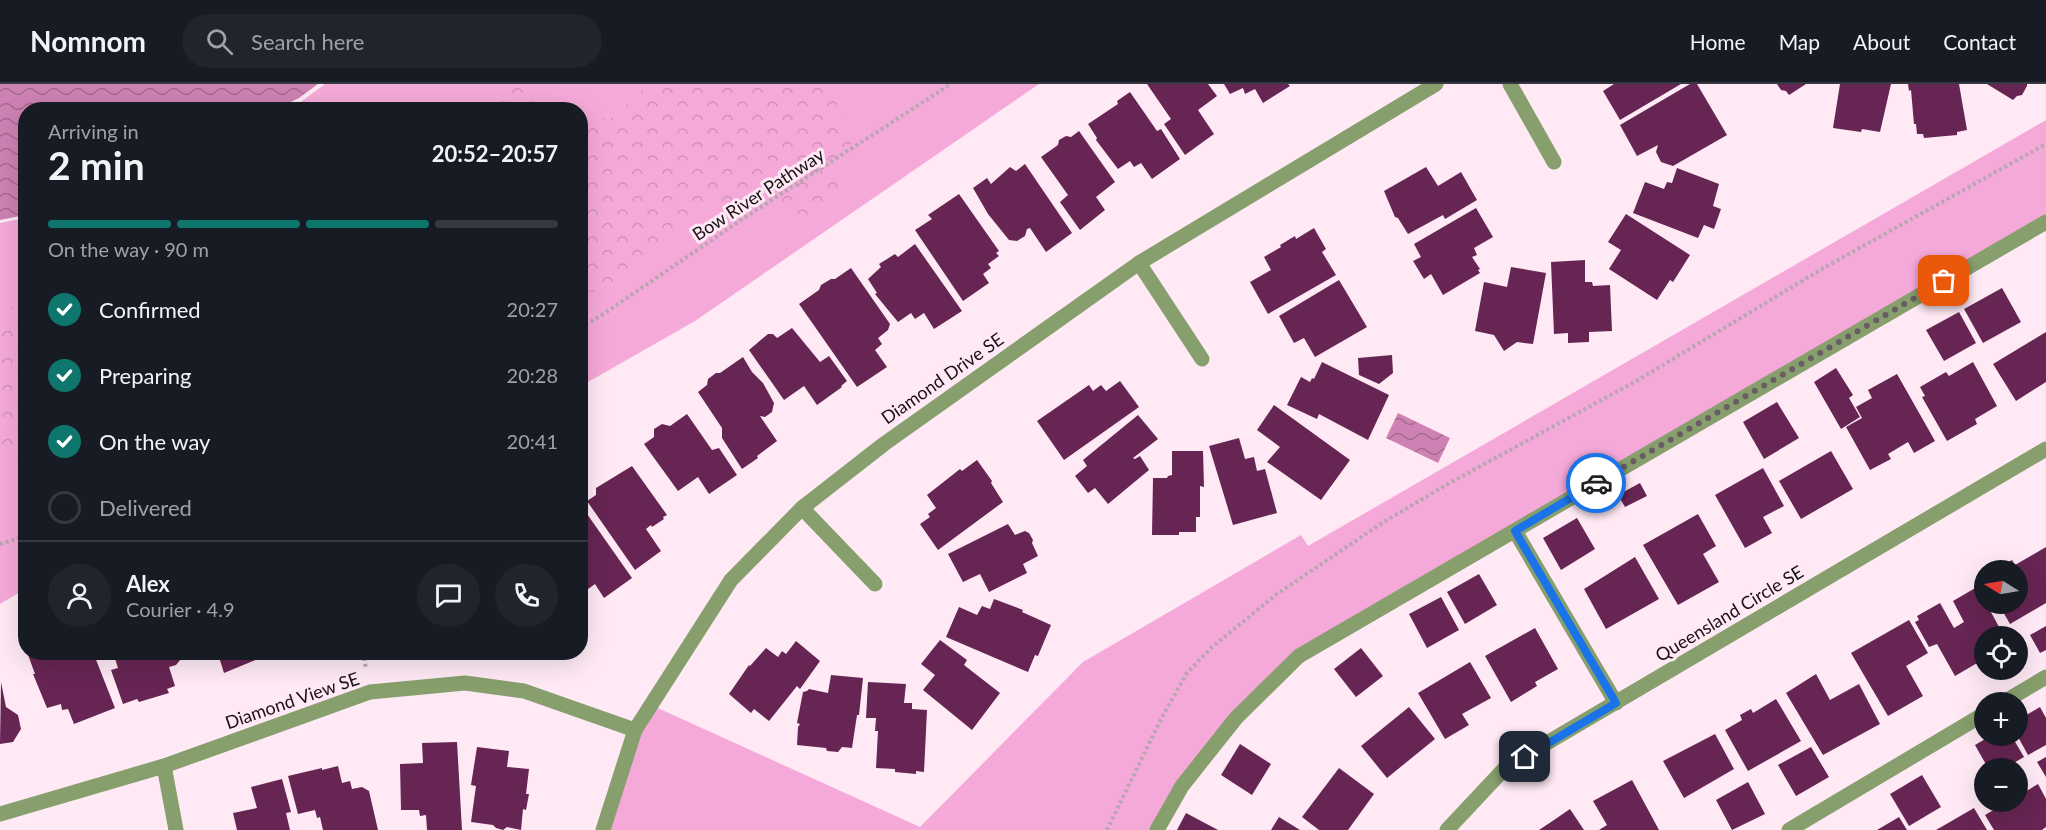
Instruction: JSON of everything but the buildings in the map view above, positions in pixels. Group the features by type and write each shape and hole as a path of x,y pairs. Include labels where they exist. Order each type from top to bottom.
{"street":[{"name":"Diamond Drive SE","path":"603,830 635,730 731,580 802,508 884,444 1139,263 1436,84"},
{"path":"1510,84 1554,162"},
{"path":"1157,830 1182,786 1236,718 1299,656 2046,222"},
{"path":"1139,263 1202,359"},
{"name":"Queensland Circle SE","path":"1447,830 1506,767 2046,449"},
{"path":"802,508 875,584"},
{"path":"1515,531 1616,703"},
{"path":"2021,692 2046,677"},
{"name":"Diamond View SE","path":"0,814 164,766 370,692 465,683 524,691 635,730"},
{"path":"1789,830 1974,720"},
{"path":"164,766 176,830"}],"path":[{"name":"Bow River Pathway","path":"588,323 744,218 951,84"},
{"path":"1107,830 1157,726 1187,673 1212,647 1278,594 1382,523 1446,485 1638,380 1822,269 2046,144"},
{"path":"0,544 18,538"}],"green space":[{"path":"325,84 1039,84 695,321 588,382 588,102 300,102"},
{"path":"509,84 526,84 553,102 497,102"},
{"path":"648,84 840,84 836,109 843,120 853,126 854,137 852,144 837,155 831,166 839,176 850,173 846,186 807,221 795,222 783,217 779,195 772,186 751,186 728,202 704,205 672,239 623,282 611,288 588,293 588,116 603,119 614,117"},
{"path":"2046,120 2046,222 1299,656 1236,718 1157,830 603,830 651,705 920,827 1083,662 1301,535 1308,546"},
{"path":"18,219 18,593 0,604 0,223"},
{"path":"18,306 18,462 7,461 0,465 0,311"}],"water":[{"path":"0,84 318,84 291,102 18,102 18,216 0,220"},
{"path":"1398,413 1450,438 1438,463 1386,438"}],"way so far":[{"path":"1596,483 1944,281"}],"route":[{"path":"1525,757 1616,703 1515,531 1596,483"}]}
